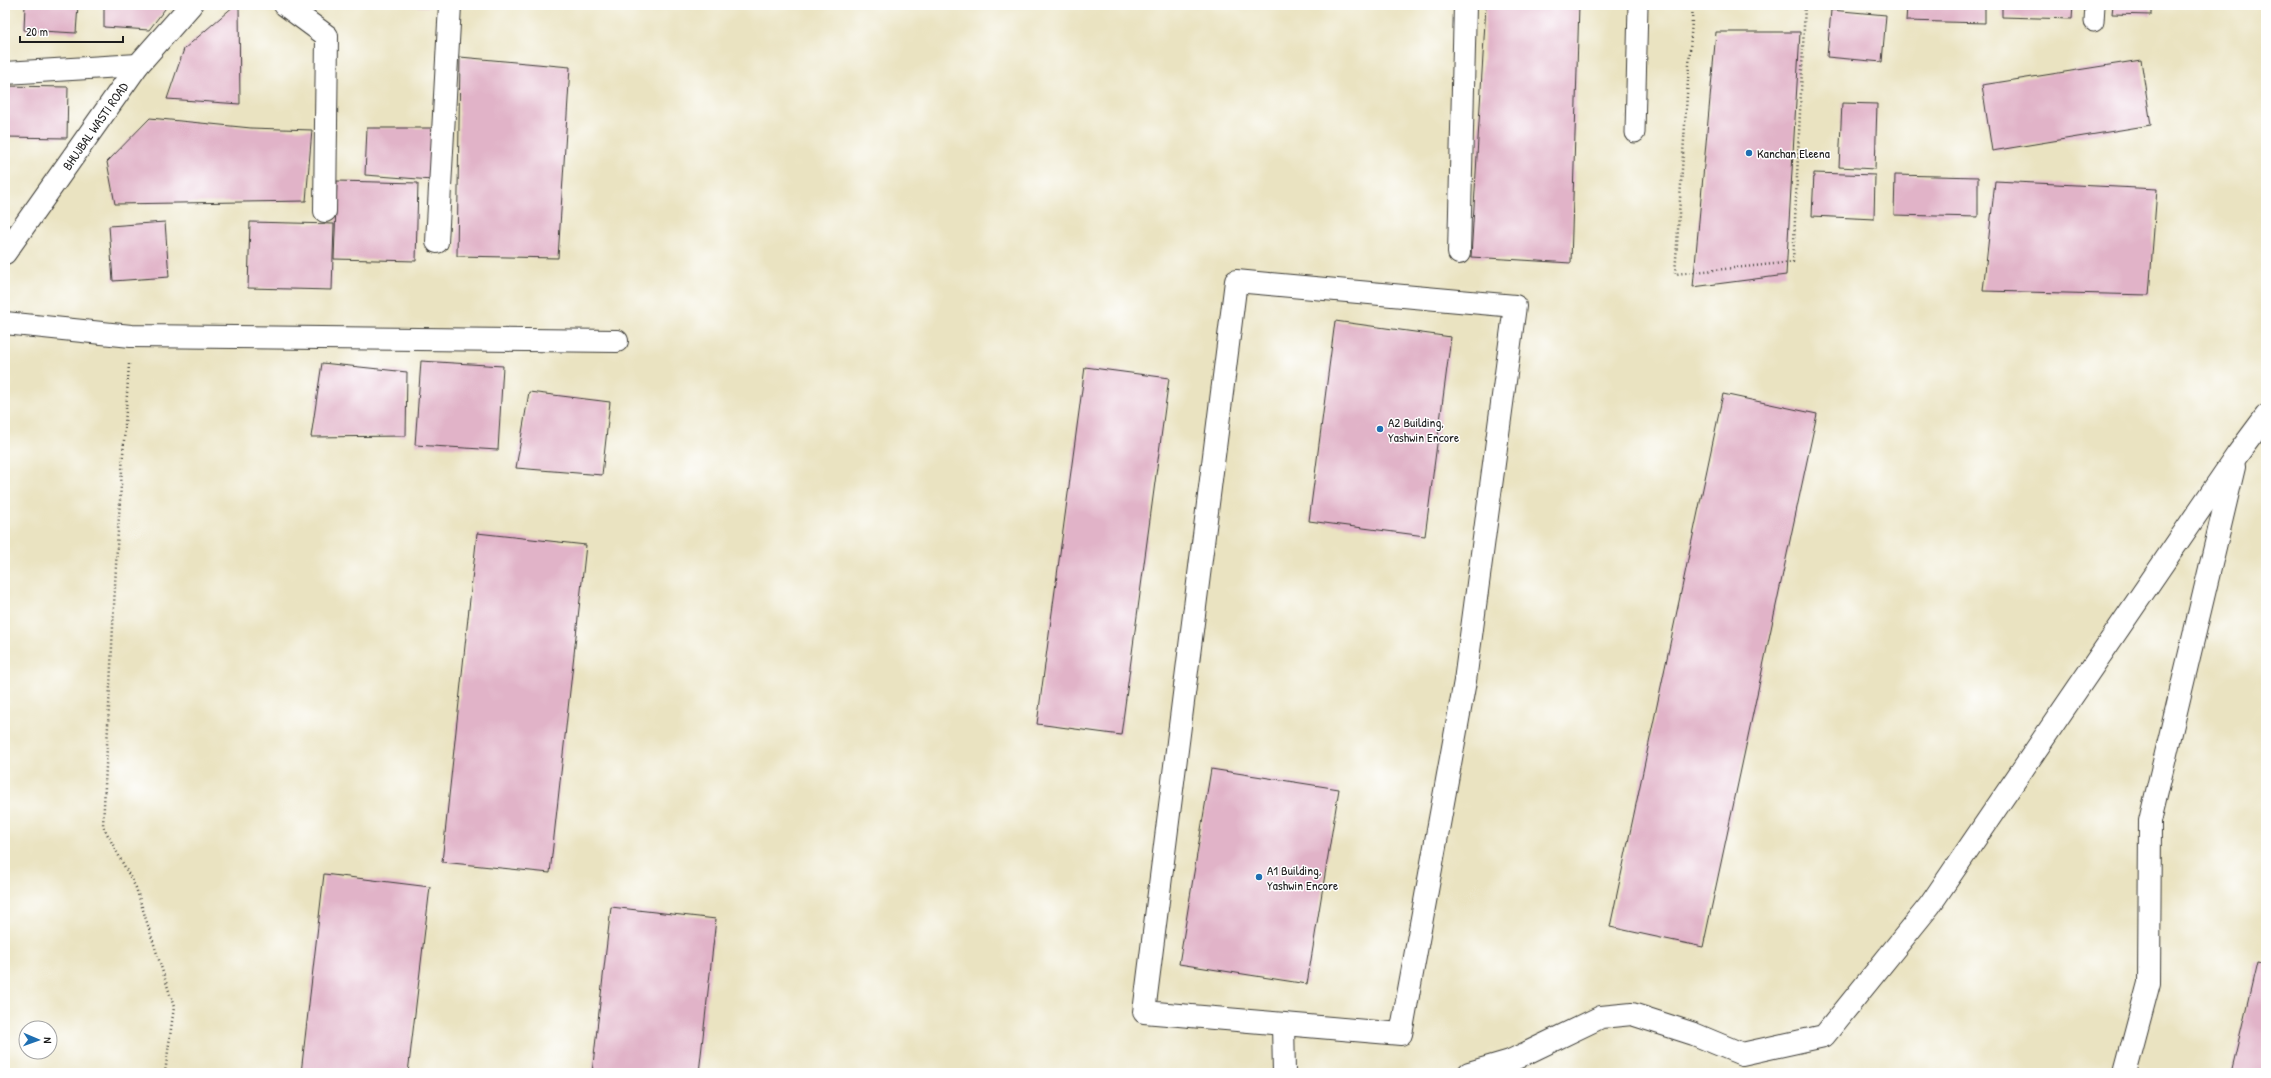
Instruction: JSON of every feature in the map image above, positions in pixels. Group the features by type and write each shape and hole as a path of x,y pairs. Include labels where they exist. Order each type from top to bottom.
{"street":[{"name":"BHUJBAL WASTI ROAD","path":"5,252 138,65 191,5"},
{"path":"285,5 327,36 325,211"},
{"path":"437,242 450,5"},
{"path":"1459,253 1465,5"},
{"path":"5,73 138,65"},
{"path":"1236,281 1515,306 1465,681 1400,1034 1283,1024 1144,1012 1236,281"},
{"path":"5,323 131,336 617,340"},
{"path":"1469,1073 1510,1061 1601,1017 1632,1014 1694,1034 1742,1054 1824,1036 1930,905 2237,454 2266,416"},
{"path":"2125,1073 2149,983 2150,821 2237,454"},
{"path":"1283,1024 1284,1073"}],"lane":[{"path":"1635,133 1638,5"}],"path":[{"path":"1693,5 1675,274 1793,262 1805,5"},
{"path":"131,336 116,554 103,826 136,888 174,1007 165,1073"}],"building":[{"path":"25,5 78,5 76,33 24,30"},
{"path":"104,5 168,5 149,30 104,27"},
{"path":"235,5 239,5 240,104 167,99 184,49"},
{"path":"431,5 431,7 406,6"},
{"path":"1486,5 1579,5 1571,263 1471,257"},
{"path":"1907,5 1985,5 1985,23 1906,21"},
{"path":"2002,5 2073,5 2072,19 2002,17"},
{"path":"2113,5 2151,5 2151,15 2112,14"},
{"path":"1831,10 1886,15 1882,62 1827,57"},
{"name":"Kanchan Eleena","path":"1716,32 1800,32 1786,275 1693,287"},
{"path":"460,57 570,67 558,258 457,256"},
{"path":"2141,60 2151,125 1992,151 1982,85"},
{"path":"5,86 68,87 67,138 5,137"},
{"path":"1842,103 1877,104 1875,169 1839,167"},
{"path":"150,118 251,128 312,130 306,201 115,204 107,162"},
{"path":"367,128 434,128 432,180 365,175"},
{"path":"1814,173 1875,175 1874,219 1812,216"},
{"path":"1895,175 1978,177 1978,217 1894,215"},
{"path":"337,181 418,183 416,261 334,259"},
{"path":"1995,181 2157,189 2149,295 1983,291"},
{"path":"165,222 169,277 113,281 109,226"},
{"path":"250,222 334,224 332,290 248,288"},
{"name":"A2 Building, Yashwin Encore","path":"1335,321 1451,337 1425,536 1309,521"},
{"path":"421,361 503,366 498,450 415,445"},
{"path":"322,363 407,372 406,436 311,437"},
{"path":"1085,367 1169,378 1121,735 1037,724"},
{"path":"529,392 610,402 602,475 516,468"},
{"path":"1723,394 1817,414 1703,947 1610,927"},
{"path":"477,533 586,545 550,873 442,862"},
{"name":"A1 Building, Yashwin Encore","path":"1211,769 1339,789 1307,984 1179,964"},
{"path":"324,874 430,887 408,1073 301,1073"},
{"path":"611,907 716,919 699,1073 592,1073"},
{"path":"2257,962 2266,964 2266,1073 2231,1073"}],"place":[{"name":"Kanchan Eleena","path":"1749,153"},
{"name":"A2 Building, Yashwin Encore","path":"1380,429"},
{"name":"A1 Building, Yashwin Encore","path":"1259,877"}]}
